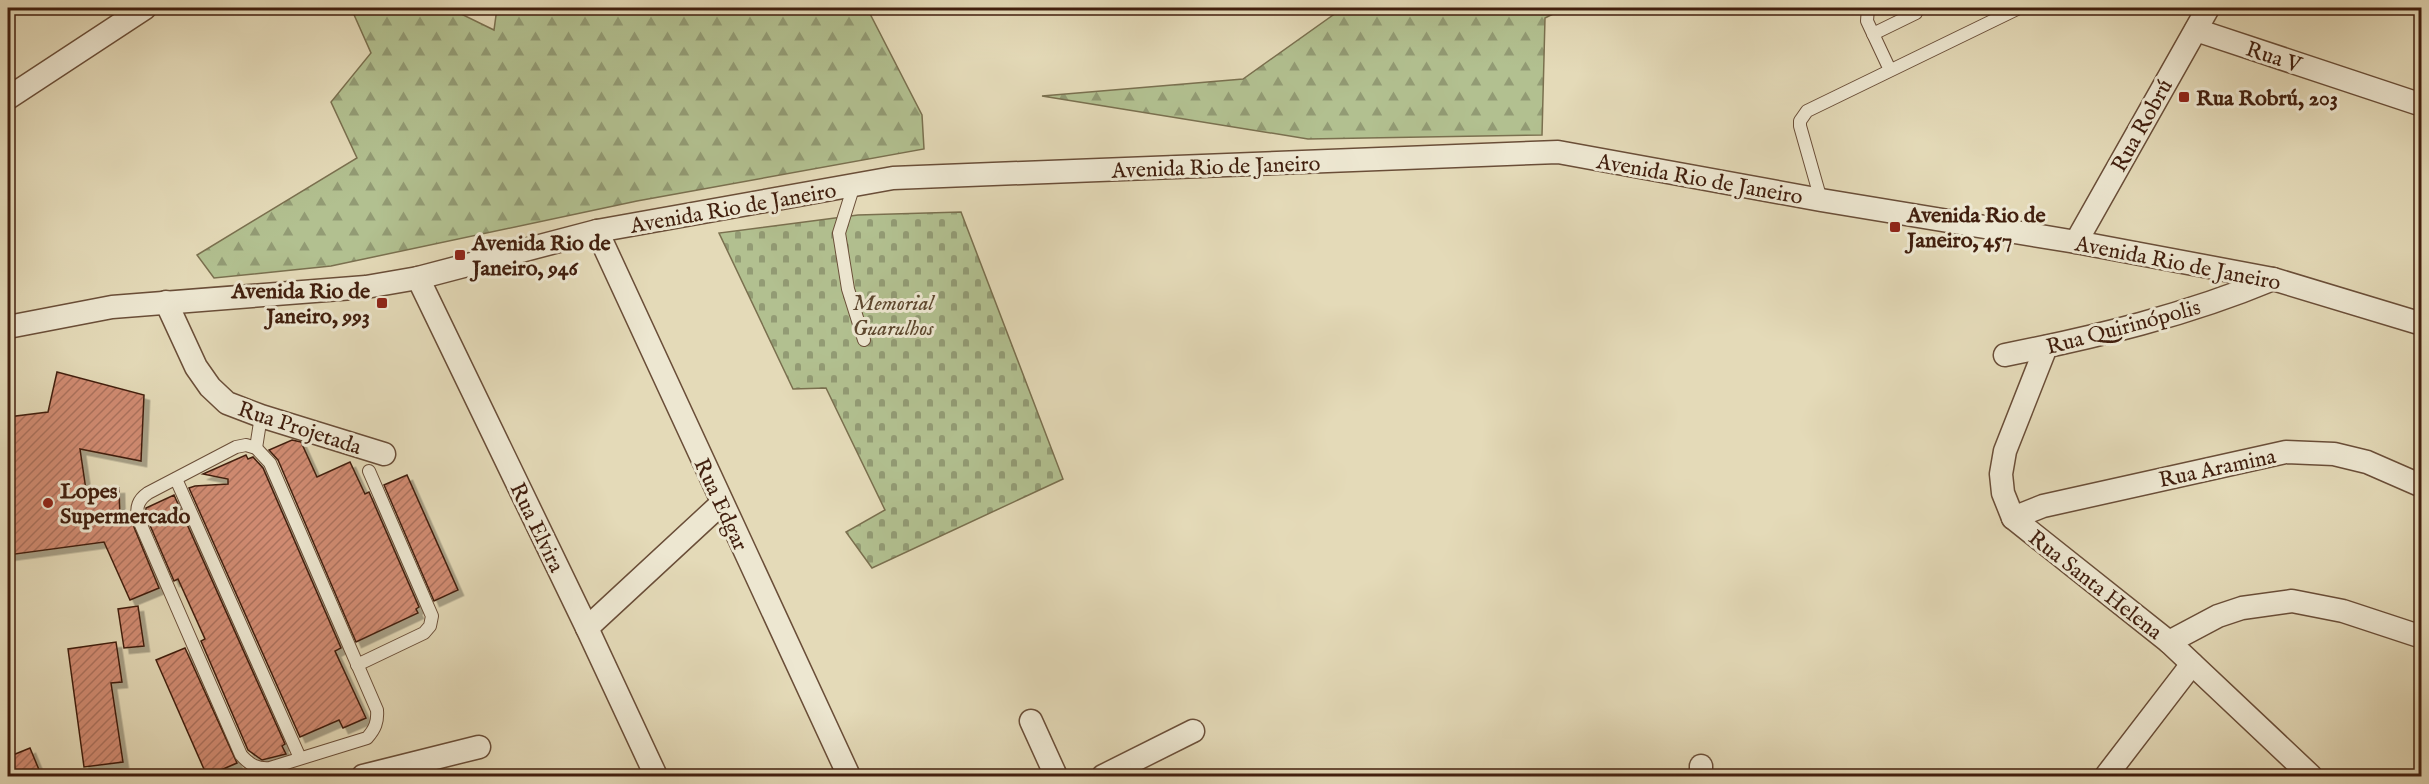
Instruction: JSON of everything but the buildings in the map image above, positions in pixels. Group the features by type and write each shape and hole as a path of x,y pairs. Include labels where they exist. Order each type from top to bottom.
{"street":[{"name":"Rua Robrú","path":"2076,242 2208,8"},
{"path":"8,98 133,11"},
{"name":"Rua V","path":"2196,30 2421,105"},
{"name":"Avenida Rio de Janeiro","path":"8,327 112,307 366,287 418,278 597,231 893,178 1558,152 1821,200 2076,242 2273,279 2421,324"},
{"name":"Rua Edgar","path":"597,231 849,777"},
{"name":"Rua Elvira","path":"418,278 587,628 656,777"},
{"name":"Rua Quirinópolis","path":"2005,355 2157,320 2234,295 2273,279"},
{"name":"Rua Projetada","path":"166,302 196,367 210,387 227,403 376,463"},
{"name":"Rua Santa Helena","path":"2046,347 2005,451 2001,474 2003,493 2013,518 2169,642 2311,777"},
{"name":"Rua Aramina","path":"2013,518 2043,506 2286,452 2334,454 2367,462 2421,486"},
{"path":"587,628 722,503"},
{"path":"2169,642 2234,610 2292,601 2343,611 2421,637"},
{"path":"2106,777 2192,664"},
{"path":"1031,721 1056,777"},
{"path":"1103,777 1193,731"},
{"path":"363,777 479,747"}],"lane":[{"path":"1868,8 1867,21 1890,70"},
{"path":"1821,200 1800,126 1803,115 1807,111 2019,8"},
{"path":"1873,34 1916,13"},
{"path":"854,186 839,233 848,289 864,340"},
{"path":"256,448 261,416"},
{"path":"246,445 256,448 270,463 377,710 378,720 374,730 367,738 270,768 260,768 249,764 240,756 138,519 138,504 142,497 236,447 246,445"},
{"path":"357,665 424,633 430,626 432,616 376,463"},
{"path":"176,478 300,758"}],"green space":[{"path":"351,8 457,8 461,14 494,30 497,8 867,8 922,115 924,149 637,201 331,266 214,278 197,255 357,158 331,102 371,53"},
{"path":"1343,8 1565,8 1545,18 1542,135 1308,139 1042,96 1243,79"},
{"name":"Memorial Guarulhos","path":"961,212 1063,479 872,568 846,532 885,510 826,388 793,389 719,233 858,215"}],"place":[{"name":"Rua Robrú, 203","path":"2184,97"},
{"name":"Avenida Rio de Janeiro, 457","path":"1895,227"},
{"name":"Avenida Rio de Janeiro, 946","path":"460,255"},
{"name":"Avenida Rio de Janeiro, 993","path":"382,303"},
{"name":"Lopes Supermercado","path":"48,503"}]}
